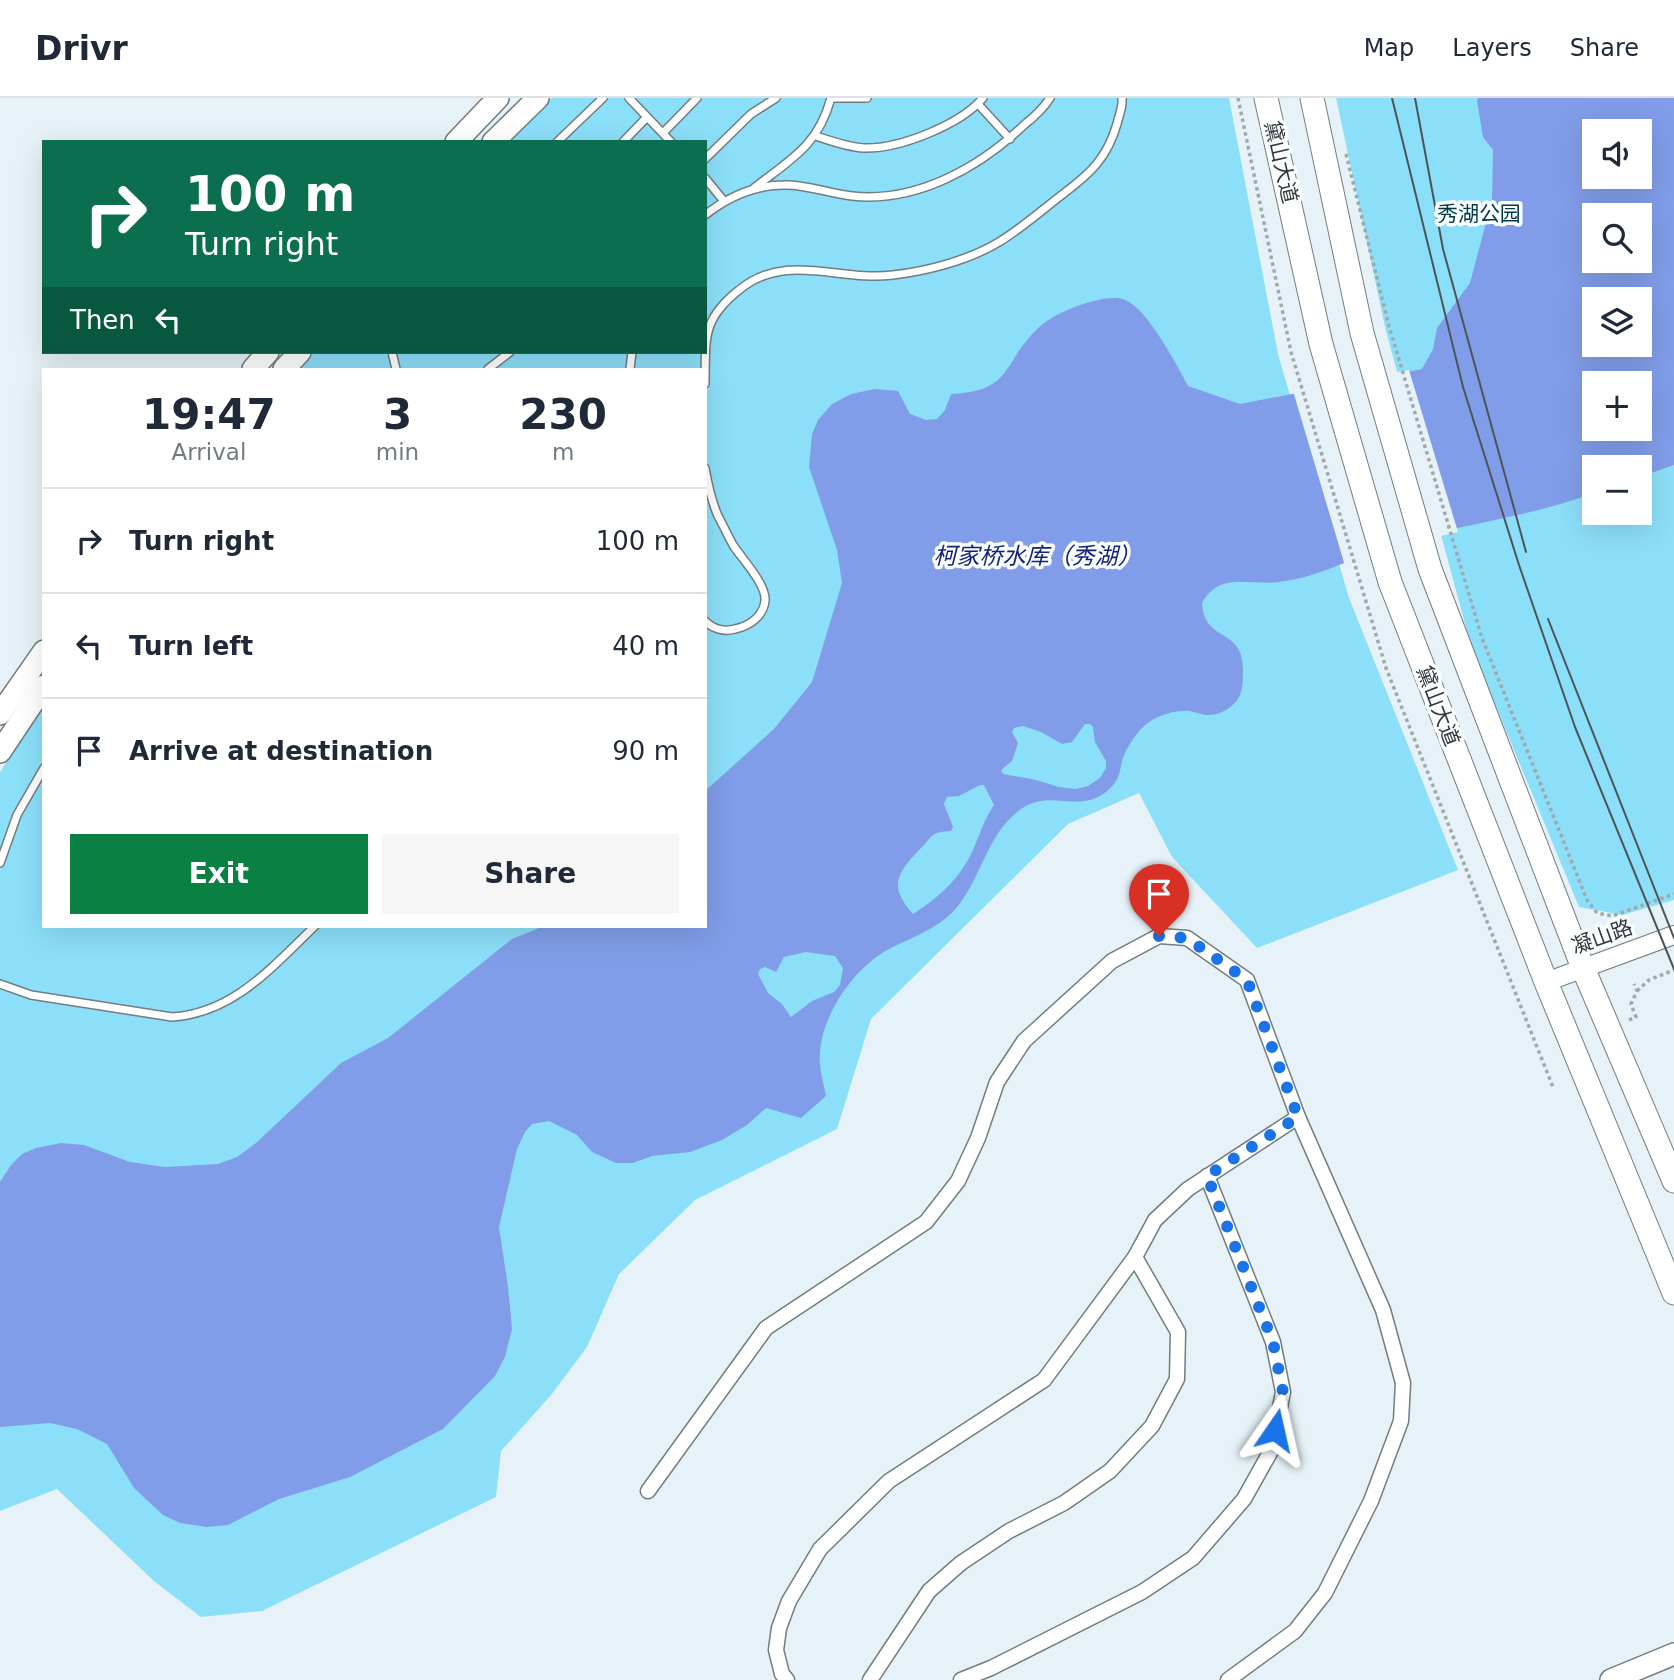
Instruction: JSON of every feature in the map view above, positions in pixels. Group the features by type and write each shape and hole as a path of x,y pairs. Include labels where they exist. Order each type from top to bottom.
{"main road":[{"path":"458,140 498,98"},
{"path":"495,140 538,98"},
{"name":"黛山大道","path":"1266,98 1321,344 1390,582 1546,982 1674,1293"},
{"name":"黛山大道","path":"1312,98 1362,333 1430,569 1583,968 1674,1181"},
{"path":"254,368 266,354"},
{"path":"285,368 298,354"},
{"path":"0,714 42,654"},
{"path":"0,752 42,689"},
{"path":"1611,1680 1674,1654"}],"street":[{"name":"凝山路","path":"1546,982 1674,935"},
{"path":"648,1491 766,1328 926,1222 958,1181 978,1138 997,1082 1024,1041 1112,961 1159,936 1187,938 1247,980 1298,1117 1383,1310 1403,1383 1401,1421 1371,1501 1325,1593 1295,1631 1228,1680"},
{"path":"787,1680 782,1674 775,1650 779,1628 789,1601 820,1549 888,1481 1044,1380 1135,1257 1155,1220 1188,1189 1298,1117"},
{"path":"961,1680 991,1668 1142,1592 1193,1558 1244,1499 1272,1449 1283,1392 1273,1342 1207,1176"},
{"path":"870,1680 929,1591 961,1563 1009,1531 1064,1503 1110,1471 1152,1426 1177,1380 1178,1332 1135,1257"}],"lane":[{"path":"559,140 603,98"},
{"path":"629,98 669,140"},
{"path":"663,133 696,98"},
{"path":"707,157 743,120 776,98"},
{"path":"752,190 798,154 816,136 831,98 867,98"},
{"path":"707,213 723,201 752,190 785,184 853,197 900,194 946,179 979,161 1010,139 1050,98"},
{"path":"707,330 720,304 753,278 779,269 891,276 931,268 998,243 1084,178 1104,157 1115,131 1122,98"},
{"path":"816,136 835,143 864,148 901,142 938,129 980,101 1010,139"},
{"path":"625,140 647,117"},
{"path":"707,181 723,201"},
{"path":"489,368 507,354"},
{"path":"707,482 732,543 761,584 766,600 760,615 745,627 730,630 712,628 707,623"},
{"path":"0,863 2,848 17,815 42,771"},
{"path":"0,984 32,995 172,1017 192,1016 219,1006 248,989 314,928"}],"path":[{"path":"1238,98 1291,352 1387,668 1553,1087"},
{"path":"1346,153 1389,326 1482,638 1587,900 1597,913 1607,918 1674,894"},
{"path":"1629,1020 1636,1017 1631,1004 1637,991 1649,980 1674,970"},
{"path":"1634,984 1637,991"}],"green space":[{"path":"552,98 1229,98 1278,354 1349,598 1458,870 1257,948 1172,857 1139,793 1068,824 871,1019 837,1129 695,1200 619,1274 587,1347 551,1395 501,1451 496,1497 262,1611 201,1617 155,1582 57,1489 0,1511 0,772 42,708 42,928 707,928 707,368 301,368 312,354 707,354 707,140 509,140"},
{"name":"秀湖公园","path":"1336,98 1674,98 1674,900 1622,915 1579,907 1471,646 1386,331"}],"water":[{"name":"柯家桥水库（秀湖）","path":"1478,98 1674,98 1674,465 1652,473 1652,455 1582,455 1582,497 1523,514 1401,542 1311,575 1279,582 1226,583 1209,593 1202,603 1204,616 1209,624 1231,640 1241,656 1243,682 1237,700 1226,710 1216,714 1179,711 1153,719 1131,742 1124,755 1118,778 1106,792 1085,801 1053,800 1032,803 1010,819 1000,830 966,894 951,914 927,931 877,957 863,968 840,997 824,1031 820,1048 820,1065 826,1096 801,1118 766,1108 747,1125 722,1140 690,1152 652,1156 633,1163 616,1163 592,1152 577,1135 549,1121 532,1124 517,1149 499,1227 512,1329 505,1357 495,1376 443,1429 350,1477 279,1499 228,1525 207,1527 180,1523 163,1515 134,1488 107,1444 77,1429 50,1423 0,1427 0,1182 22,1154 61,1143 84,1145 130,1162 165,1167 218,1164 237,1157 256,1143 341,1063 388,1038 512,939 539,928 707,928 707,789 774,729 812,682 842,583 837,550 809,467 812,434 818,420 832,404 851,394 875,389 898,391 910,414 926,420 937,419 945,410 951,394 971,392 996,382 1025,343 1046,321 1077,306 1110,298 1125,300 1143,314 1161,338 1188,386 1240,404 1422,369 1433,349 1437,328 1470,283 1492,200 1493,150 1483,137","holes":["1085,724 1093,727 1095,742 1106,761 1106,768 1100,778 1088,786 1075,789 1059,787 1003,774 1001,770 1012,761 1018,743 1012,732 1014,728 1023,726 1062,744 1072,742","984,785 994,805 968,860 951,884 913,914 900,895 898,880 901,873 932,835 951,831 953,827 944,804 947,797 959,796","806,952 835,956 843,968 840,985 834,992 812,1001 791,1017 782,1004 768,993 758,974 760,969 765,967 776,972 784,957"]}],"pier":[{"path":"1409,370 1458,532 1401,545 1345,566 1293,391"}],"tram line":[{"path":"1392,98 1463,387 1519,565 1575,727 1674,969"},
{"path":"1415,98 1443,249 1526,552"},
{"path":"1548,619 1674,938"}],"route":[{"path":"1159,936 1187,938 1247,980 1298,1117 1207,1176 1273,1342 1283,1392 1275,1430"}]}
